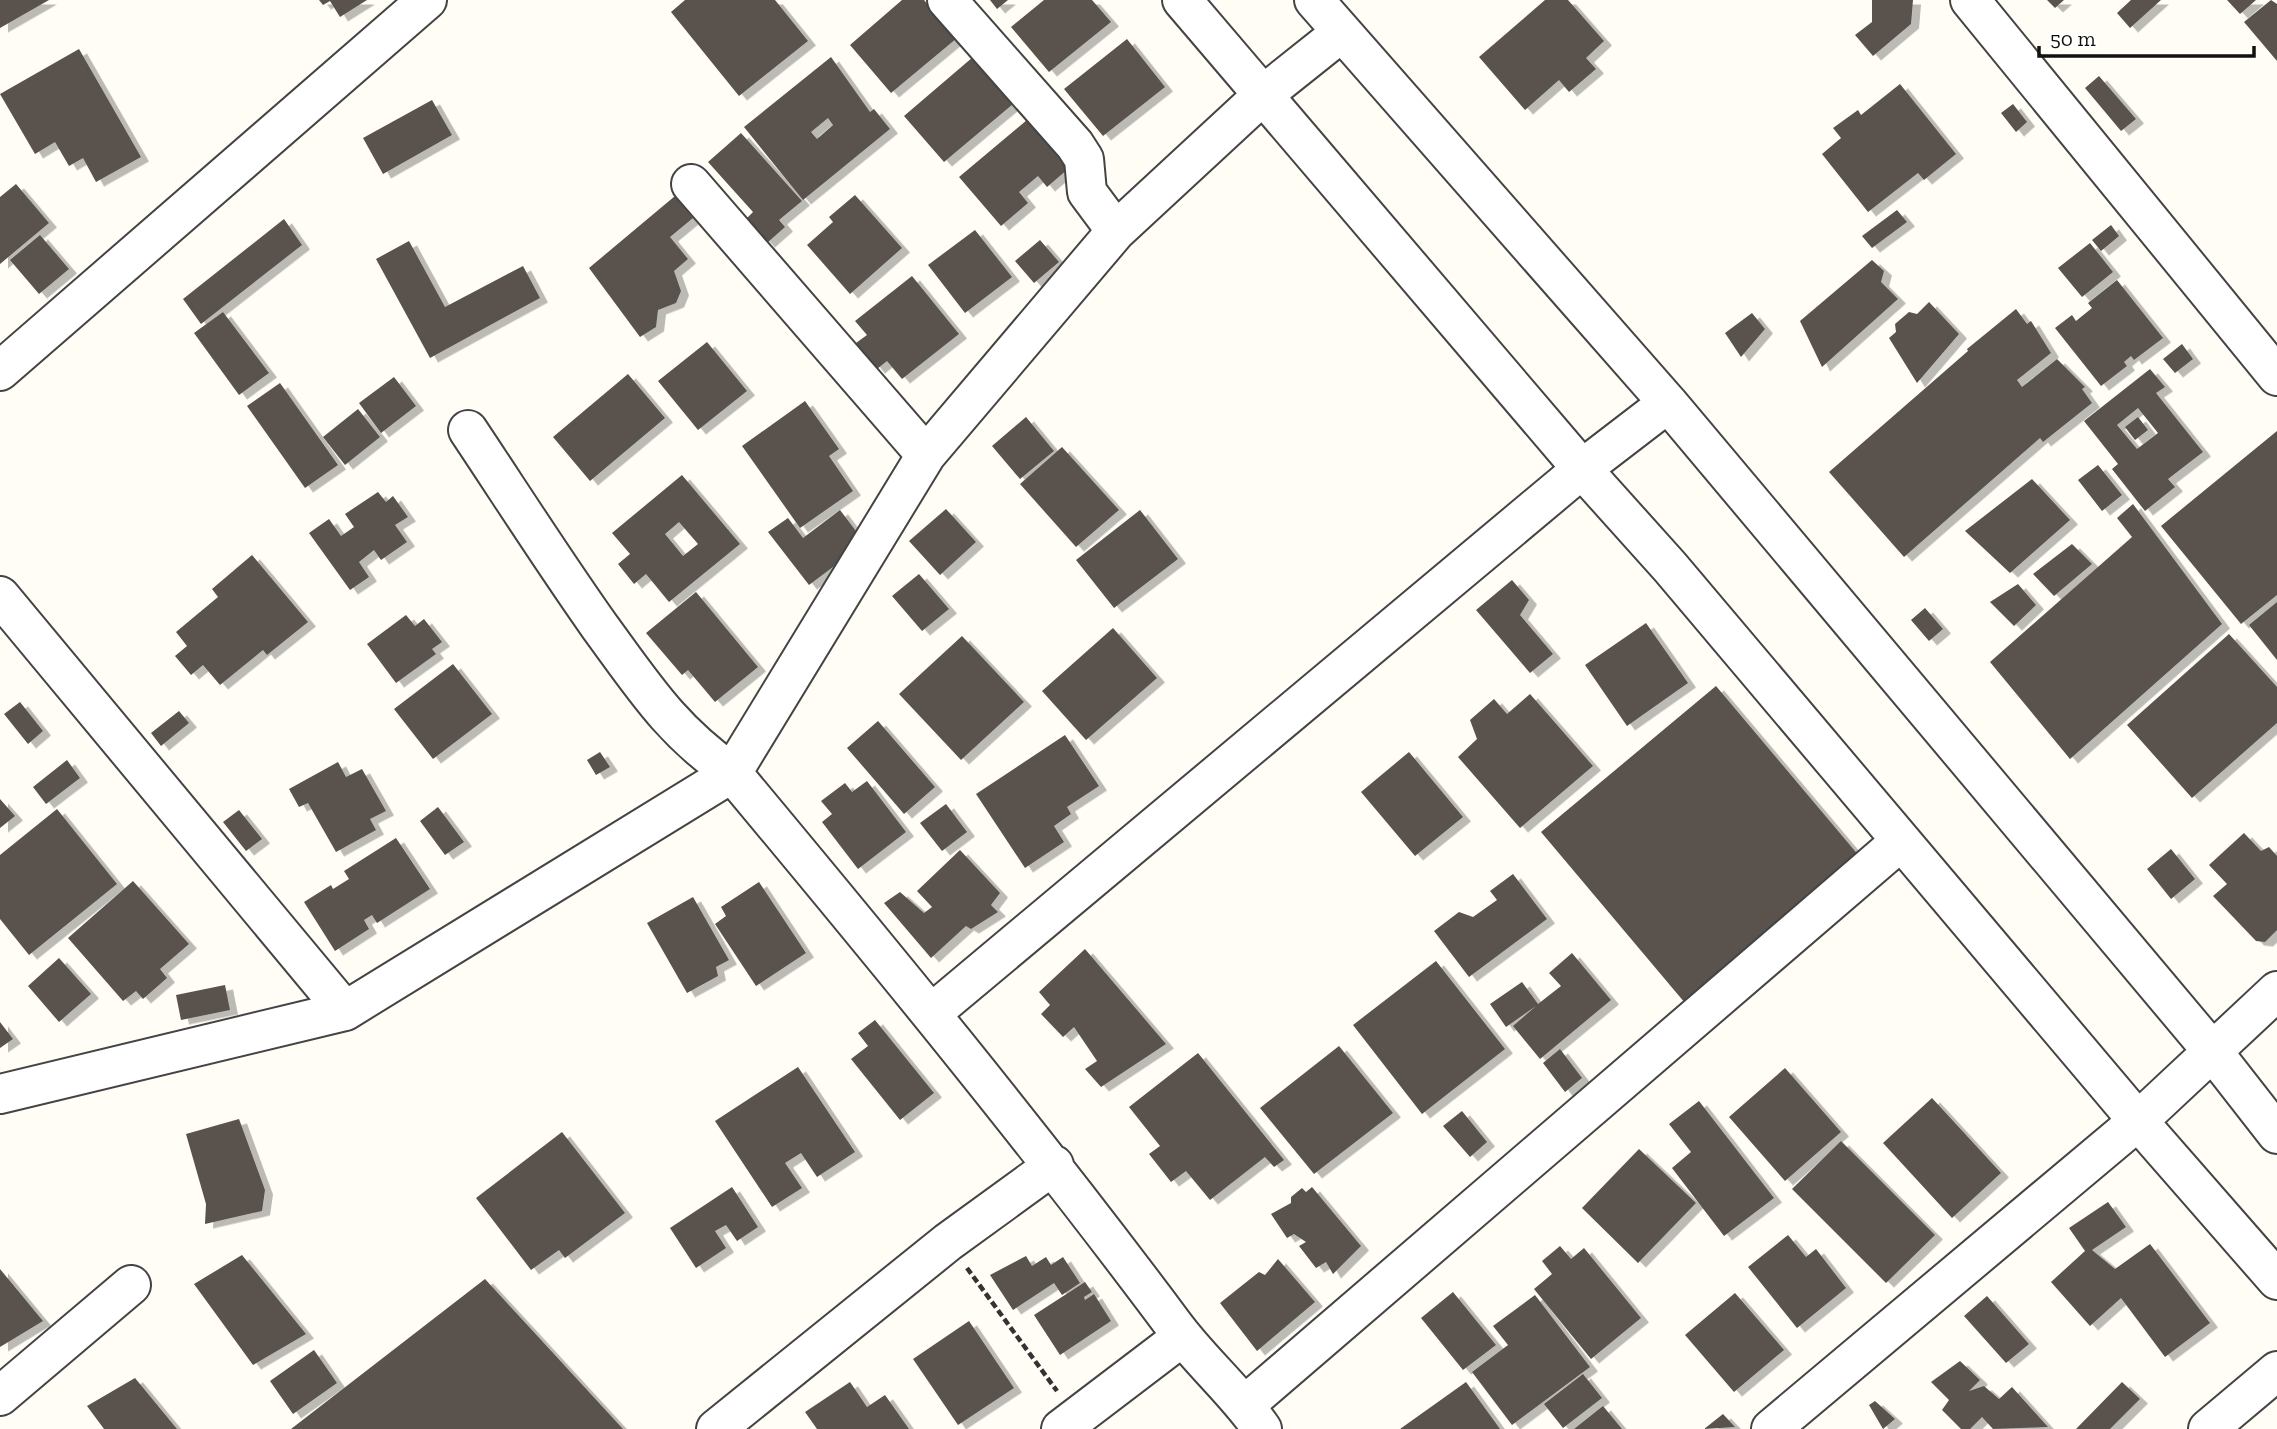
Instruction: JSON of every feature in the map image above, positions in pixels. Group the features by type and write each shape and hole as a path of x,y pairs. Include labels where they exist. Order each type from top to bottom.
{"street":[{"path":"0,371 427,0"},
{"path":"947,0 1075,145 1084,159 1087,192 1116,231"},
{"path":"1182,0 1582,469 1670,567 2138,1121 2277,1280"},
{"path":"1314,0 1668,403 2213,1052 2277,1134"},
{"path":"1970,0 2277,376"},
{"path":"0,1094 345,1010 733,773 926,454 1116,231 1263,95 1342,33"},
{"path":"691,184 926,454"},
{"path":"933,1012 1582,469 1668,403"},
{"path":"468,430 564,576 664,715 696,747 733,773 933,1012 1054,1165 1182,1337 1253,1417 1901,842"},
{"path":"0,596 345,1010"},
{"path":"1771,1429 2138,1121 2277,991"},
{"path":"716,1429 948,1242 1054,1165"},
{"path":"0,1396 131,1285"},
{"path":"1069,1423 1182,1337"},
{"path":"2208,1429 2277,1371"}],"path":[{"path":"948,1242 1069,1423"}],"building":[{"path":"0,0 49,0 0,28"},
{"path":"319,0 367,0 340,17 330,1 323,5"},
{"path":"685,0 775,0 808,41 739,96 671,12"},
{"path":"902,0 924,0 957,38 891,93 850,45"},
{"path":"990,0 1008,0 997,9"},
{"path":"1044,0 1092,0 1111,22 1049,72 1011,27"},
{"path":"1545,0 1568,0 1604,41 1586,58 1596,69 1569,92 1559,80 1525,110 1479,57"},
{"path":"1872,0 1913,0 1911,24 1873,56 1855,35 1872,22"},
{"path":"2047,0 2064,0 2055,8"},
{"path":"2131,0 2161,0 2130,28 2117,13"},
{"path":"2227,0 2256,0 2240,14"},
{"path":"2271,0 2277,4 2277,61 2244,22"},
{"path":"1127,39 1165,87 1103,136 1064,89"},
{"path":"79,49 141,157 96,182 83,158 69,166 55,142 35,154 0,94"},
{"path":"831,57 870,112 874,109 890,129 803,200 744,127","holes":["828,118 833,125 817,139 811,132"]},
{"path":"973,57 1013,104 944,162 904,116"},
{"path":"2099,76 2136,119 2121,131 2085,88"},
{"path":"1900,84 1956,154 1924,180 1918,173 1868,212 1822,154 1841,138 1833,128 1858,110 1861,115"},
{"path":"432,100 452,135 383,174 363,138"},
{"path":"2013,104 2027,122 2016,132 2001,113"},
{"path":"1027,120 1068,169 1047,187 1038,176 1019,192 1028,203 1001,226 959,177"},
{"path":"741,133 802,201 779,220 785,227 767,243 746,219 753,212 708,162"},
{"path":"16,184 49,223 0,264 0,197"},
{"path":"855,195 902,248 850,294 807,245 833,222 829,217"},
{"path":"675,196 693,218 670,237 688,259 674,271 681,291 676,303 658,310 656,327 640,337 589,268"},
{"path":"1897,210 1907,222 1872,248 1862,236"},
{"path":"284,219 302,245 201,324 183,299"},
{"path":"2111,225 2119,236 2101,251 2092,240"},
{"path":"975,230 1012,277 965,313 928,265"},
{"path":"40,235 69,269 39,294 10,260"},
{"path":"1040,240 1059,262 1034,283 1015,261"},
{"path":"409,241 445,307 523,266 540,298 430,358 376,259"},
{"path":"2090,243 2113,272 2082,297 2058,268"},
{"path":"1872,260 1884,271 1881,282 1898,299 1822,367 1800,321"},
{"path":"912,276 959,334 902,379 887,361 877,369 856,343 867,335 855,321"},
{"path":"2117,280 2163,338 2134,360 2131,356 2124,362 2127,366 2101,386 2055,328 2072,315 2076,321 2092,308 2088,303"},
{"path":"1929,302 1959,334 1917,383 1889,338 1896,332 1895,324 1909,312 1917,314"},
{"path":"2016,309 2027,324 2031,321 2051,353 2017,380 2022,387 2057,359 2085,387 2082,389 2092,403 2043,442 2040,438 1904,557 1829,472"},
{"path":"223,312 269,373 239,395 194,333"},
{"path":"1752,313 1765,329 1741,357 1725,333"},
{"path":"707,342 747,391 698,430 658,381"},
{"path":"2182,344 2193,359 2175,373 2163,359"},
{"path":"2150,369 2165,387 2156,393 2203,452 2168,479 2175,487 2145,511 2112,469 2118,464 2084,421","holes":["2138,408 2158,433 2137,449 2117,425"]},
{"path":"628,374 665,418 590,481 553,437"},
{"path":"394,377 416,406 381,433 359,403"},
{"path":"280,383 338,465 305,488 247,406"},
{"path":"805,401 839,449 829,456 853,491 800,528 742,446"},
{"path":"358,409 380,437 345,465 323,437"},
{"path":"1026,417 1054,451 1020,479 992,446"},
{"path":"2138,417 2148,430 2135,440 2125,427"},
{"path":"2277,431 2277,595 2241,624 2161,526"},
{"path":"1062,447 1119,510 1076,547 1020,484"},
{"path":"2098,465 2122,495 2102,511 2078,480"},
{"path":"682,475 740,544 669,602 646,574 634,584 618,564 630,554 612,533","holes":["679,522 698,544 683,556 665,534"]},
{"path":"2032,479 2070,520 2010,573 1965,531"},
{"path":"378,492 386,502 393,496 408,517 395,525 407,542 381,560 374,550 359,562 369,577 350,590 309,533 329,519 341,536 354,527 345,514"},
{"path":"2133,504 2222,624 2070,759 1990,662 2132,537 2117,518"},
{"path":"946,509 976,542 940,575 909,541"},
{"path":"840,510 865,543 809,585 768,532 788,518 803,538"},
{"path":"1140,510 1178,559 1114,608 1076,560"},
{"path":"2072,544 2092,564 2054,596 2033,574"},
{"path":"252,555 308,622 267,655 263,650 220,685 203,665 191,675 175,656 187,646 176,632 218,597 212,589"},
{"path":"919,574 949,609 922,631 892,596"},
{"path":"1512,580 1529,600 1520,615 1553,654 1530,673 1476,610"},
{"path":"2018,584 2036,605 2014,626 1990,602"},
{"path":"696,592 758,667 715,702 688,670 682,675 646,633"},
{"path":"2277,602 2277,660 2249,625"},
{"path":"1925,608 1943,629 1929,641 1911,620"},
{"path":"406,615 415,626 424,619 442,642 432,649 436,654 396,683 367,644"},
{"path":"1646,623 1688,683 1627,726 1585,665"},
{"path":"1113,628 1157,678 1086,740 1042,691"},
{"path":"2229,634 2277,687 2277,723 2192,798 2127,725"},
{"path":"962,636 1024,702 961,760 899,694"},
{"path":"453,664 492,714 433,759 394,709"},
{"path":"1716,686 1860,857 1685,1003 1541,832"},
{"path":"1530,694 1593,766 1520,828 1458,757 1477,739 1470,720 1494,699 1507,714"},
{"path":"20,702 43,731 28,744 4,714"},
{"path":"179,711 189,723 161,746 151,733"},
{"path":"878,721 935,787 904,814 847,748"},
{"path":"1065,735 1099,786 1067,807 1071,814 1054,826 1064,842 1025,868 976,794"},
{"path":"600,752 610,767 596,775 587,760"},
{"path":"1409,752 1463,817 1415,856 1361,792"},
{"path":"67,760 80,778 46,804 33,787"},
{"path":"338,762 346,777 362,769 386,811 370,819 376,830 336,852 308,803 299,807 289,789"},
{"path":"867,781 906,832 858,869 822,822 832,814 821,801 845,783 852,792"},
{"path":"0,799 15,816 0,828"},
{"path":"946,804 967,832 942,851 920,823"},
{"path":"438,807 464,842 445,855 420,821"},
{"path":"57,809 117,884 29,955 0,919 0,855"},
{"path":"239,810 262,839 246,851 223,822"},
{"path":"2244,833 2261,851 2269,847 2277,856 2277,930 2265,942 2256,941 2213,896 2227,884 2209,865"},
{"path":"396,838 430,889 377,923 372,915 364,920 369,929 335,951 304,902 331,885 333,889 349,879 344,871"},
{"path":"2171,849 2195,879 2171,899 2147,869"},
{"path":"960,850 1000,893 991,905 998,912 971,929 966,926 931,958 884,903 900,892 924,913 932,907 917,891"},
{"path":"1513,874 1547,919 1469,977 1434,931 1459,912 1473,917 1497,900 1490,891"},
{"path":"133,881 189,944 160,969 167,978 143,999 136,991 123,1001 68,938"},
{"path":"759,882 806,953 756,986 715,924 726,916 721,907"},
{"path":"693,897 729,960 716,967 718,976 687,993 647,923"},
{"path":"1085,949 1166,1044 1101,1087 1085,1069 1097,1061 1074,1027 1063,1037 1041,1014 1050,1005 1039,992"},
{"path":"1572,953 1611,1000 1540,1059 1513,1026 1536,1006 1506,1027 1490,1004 1522,982 1538,1004 1561,986 1549,973"},
{"path":"59,958 91,994 59,1022 28,986"},
{"path":"1436,961 1505,1049 1422,1114 1353,1025"},
{"path":"225,985 230,1010 181,1020 176,995"},
{"path":"875,1020 934,1093 900,1120 851,1059 868,1046 858,1033"},
{"path":"0,1022 13,1039 0,1048"},
{"path":"1339,1046 1393,1113 1314,1174 1260,1108"},
{"path":"1560,1049 1582,1078 1565,1092 1543,1063"},
{"path":"1198,1053 1284,1160 1274,1167 1265,1157 1210,1200 1186,1171 1171,1182 1149,1154 1160,1146 1129,1107"},
{"path":"798,1067 855,1152 817,1177 801,1153 785,1163 802,1188 772,1207 715,1121"},
{"path":"1785,1068 1841,1132 1785,1181 1729,1117"},
{"path":"1932,1098 2001,1173 1952,1218 1883,1143"},
{"path":"1699,1101 1774,1198 1724,1236 1672,1168 1691,1152 1669,1124"},
{"path":"1462,1111 1487,1142 1470,1157 1443,1126"},
{"path":"239,1119 265,1190 262,1211 205,1224 206,1204 186,1134"},
{"path":"562,1132 625,1213 565,1258 559,1250 531,1270 476,1198"},
{"path":"1841,1141 1935,1235 1886,1283 1792,1189"},
{"path":"1639,1149 1696,1203 1638,1263 1582,1208"},
{"path":"732,1187 758,1227 737,1241 726,1225 715,1231 726,1248 696,1268 670,1228"},
{"path":"1312,1187 1361,1246 1333,1274 1326,1262 1316,1268 1299,1246 1306,1242 1294,1234 1287,1238 1271,1214 1291,1203 1291,1197 1302,1188 1306,1192"},
{"path":"2108,1202 2126,1227 2092,1250 2115,1269 2150,1244 2210,1323 2165,1357 2121,1298 2090,1326 2051,1282 2085,1251 2069,1228"},
{"path":"1788,1235 1806,1257 1816,1249 1846,1288 1797,1328 1748,1267"},
{"path":"1560,1246 1571,1259 1584,1248 1641,1318 1591,1359 1534,1289 1552,1274 1542,1261"},
{"path":"242,1255 306,1334 253,1365 194,1284"},
{"path":"1026,1256 1032,1266 1046,1257 1051,1265 1063,1257 1080,1283 1062,1295 1054,1283 1013,1310 990,1275"},
{"path":"1278,1259 1315,1302 1257,1351 1220,1303 1259,1272 1265,1275"},
{"path":"0,1269 43,1321 0,1347"},
{"path":"485,1279 623,1429 291,1429"},
{"path":"1085,1282 1092,1292 1084,1297 1085,1300 1094,1294 1111,1321 1060,1355 1034,1315"},
{"path":"1453,1292 1496,1345 1463,1370 1421,1318"},
{"path":"1735,1293 1784,1350 1734,1392 1685,1335"},
{"path":"1535,1295 1590,1367 1512,1425 1472,1372 1508,1345 1493,1326"},
{"path":"1987,1296 2029,1344 2006,1363 1964,1316"},
{"path":"969,1321 1014,1388 958,1425 913,1359"},
{"path":"314,1350 337,1383 293,1414 270,1381"},
{"path":"1960,1361 1980,1380 1969,1391 1984,1386 1999,1399 2012,1387 2048,1427 1993,1429 1982,1417 1970,1429 1961,1429 1942,1410 1949,1400 1931,1382"},
{"path":"1583,1374 1602,1398 1563,1428 1544,1404"},
{"path":"135,1378 177,1429 104,1429 87,1406"},
{"path":"850,1382 867,1407 885,1395 909,1429 817,1429 805,1412"},
{"path":"1466,1382 1500,1429 1400,1429"},
{"path":"2122,1382 2140,1399 2110,1429 2076,1429"},
{"path":"1875,1401 1895,1419 1883,1429 1869,1405"},
{"path":"1603,1406 1622,1429 1574,1429"},
{"path":"1723,1414 1735,1427 1704,1429"}]}
